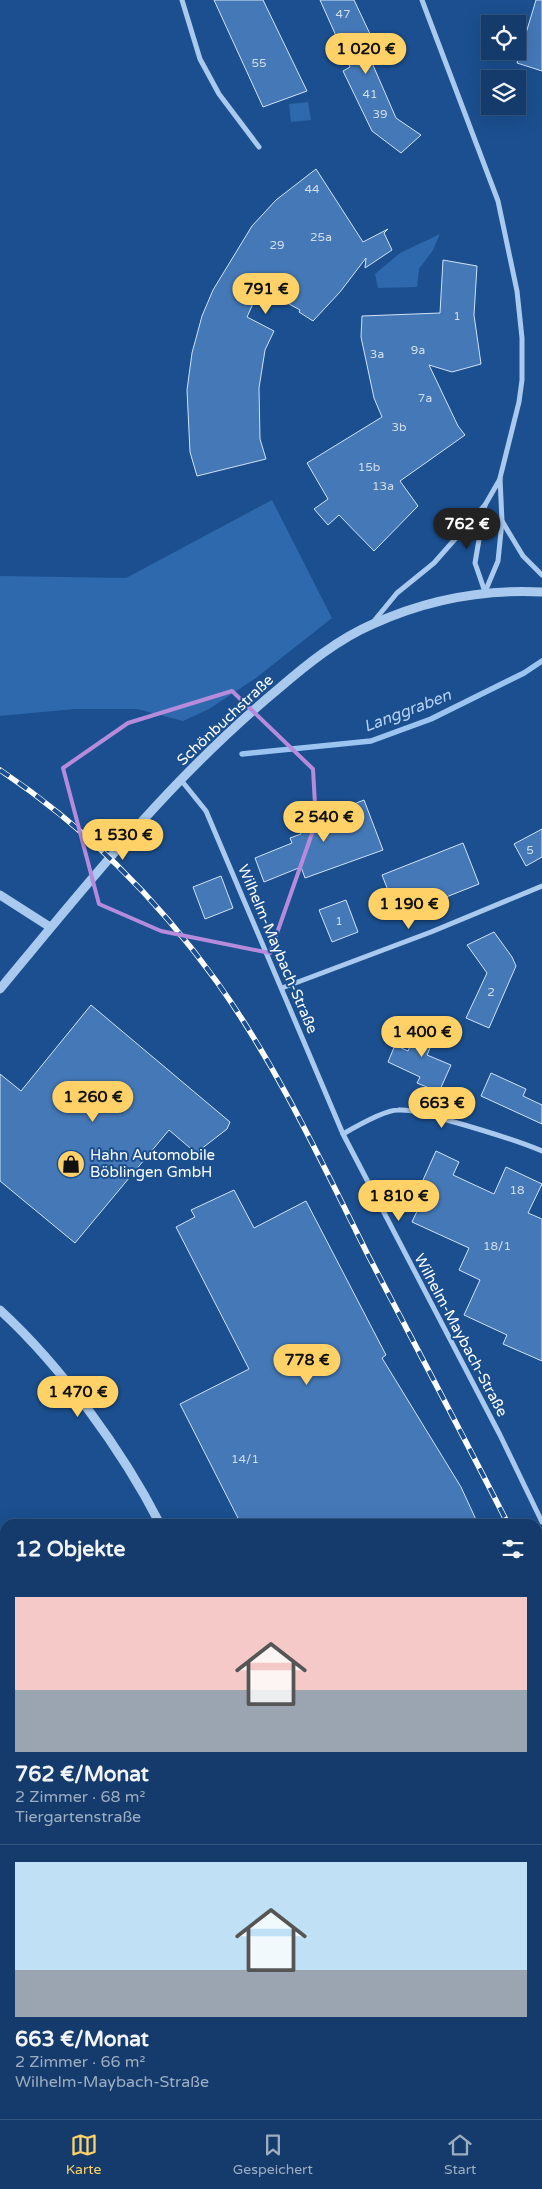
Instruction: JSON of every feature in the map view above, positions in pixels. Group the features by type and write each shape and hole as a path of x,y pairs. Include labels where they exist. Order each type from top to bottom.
{"street":[{"path":"182,0 200,59 219,94 259,148"},
{"path":"372,624 397,593 434,563 485,505 500,478 519,402 522,380 522,338 517,291 498,202 422,0"},
{"path":"485,592 498,561 502,521 500,478"},
{"path":"485,505 474,563 485,592"},
{"path":"502,521 523,556 542,575"},
{"name":"Schönbuchstraße","path":"0,989 89,881 181,780 258,705 297,673 345,639 372,624 409,610 485,592 542,592"},
{"name":"Wilhelm-Maybach-Straße","path":"181,780 206,811 343,1134 500,1435 541,1519"},
{"path":"282,988 431,932 542,886"},
{"path":"0,895 50,928"},
{"path":"343,1134 367,1121 397,1109 420,1113 508,1137 542,1150"},
{"path":"0,1310 41,1351 93,1417 140,1485 157,1519"}],"highlighted area":[{"path":"232,691 313,769 316,822 270,953 161,931 99,904 63,768 128,723"}],"shaded area":[{"path":"308,102 311,120 291,122 289,104"},
{"path":"440,234 433,250 419,269 417,287 378,288 375,274 400,253"},
{"path":"272,500 332,618 256,678 209,709 183,721 137,709 75,709 0,716 0,576 126,578"}],"building":[{"path":"214,0 263,0 307,91 263,107"},
{"path":"320,0 354,0 371,36 362,40 396,118 421,135 401,153 372,131 343,71 350,67"},
{"path":"536,0 542,0 542,71 517,63 518,60 526,60 526,33"},
{"path":"316,169 363,242 388,229 384,233 392,250 365,268 366,258 340,292 313,321 299,312 300,310 260,288 247,317 274,331 265,350 259,388 260,439 266,459 197,476 190,452 187,390 192,353 202,316 213,290 252,226 276,200"},
{"path":"443,260 477,266 474,315 481,364 452,372 429,365 458,426 465,435 400,481 418,506 374,551 339,515 328,525 314,509 328,499 307,463 382,417 374,398 361,337 362,316 440,313"},
{"path":"364,800 383,850 305,878 301,867 264,882 255,858 292,843 290,838 301,834 294,816 322,806 326,815"},
{"path":"542,829 542,857 526,866 514,844"},
{"path":"463,843 479,884 398,916 382,875"},
{"path":"221,876 233,908 205,919 193,887"},
{"path":"346,900 358,932 332,942 319,910"},
{"path":"494,932 512,957 516,966 489,1028 466,1018 487,973 467,945"},
{"name":"Hahn Automobile Böblingen GmbH","path":"91,1005 230,1122 227,1129 196,1153 169,1130 75,1243 0,1181 0,1074 21,1091"},
{"path":"422,1019 439,1027 427,1055 451,1065 439,1092 417,1083 420,1077 388,1062 395,1045 408,1051"},
{"path":"491,1073 526,1089 523,1096 542,1105 542,1124 481,1096"},
{"path":"436,1151 459,1162 453,1175 494,1194 506,1167 542,1184 528,1213 542,1219 542,1361 503,1344 507,1335 464,1315 480,1280 459,1270 469,1248 412,1222 430,1183 423,1180"},
{"path":"234,1190 254,1228 306,1201 386,1355 382,1358 461,1487 476,1519 238,1519 180,1404 249,1369 176,1227 195,1217 191,1210"}],"waterway":[{"name":"Langgraben","path":"242,754 371,741 431,719 524,673 542,661"}],"railway":[{"path":"0,770 61,815 118,866 170,922 217,982 239,1014 297,1114 505,1519"}],"place":[{"name":"Hahn Automobile Böblingen GmbH","path":"71,1164"}]}
